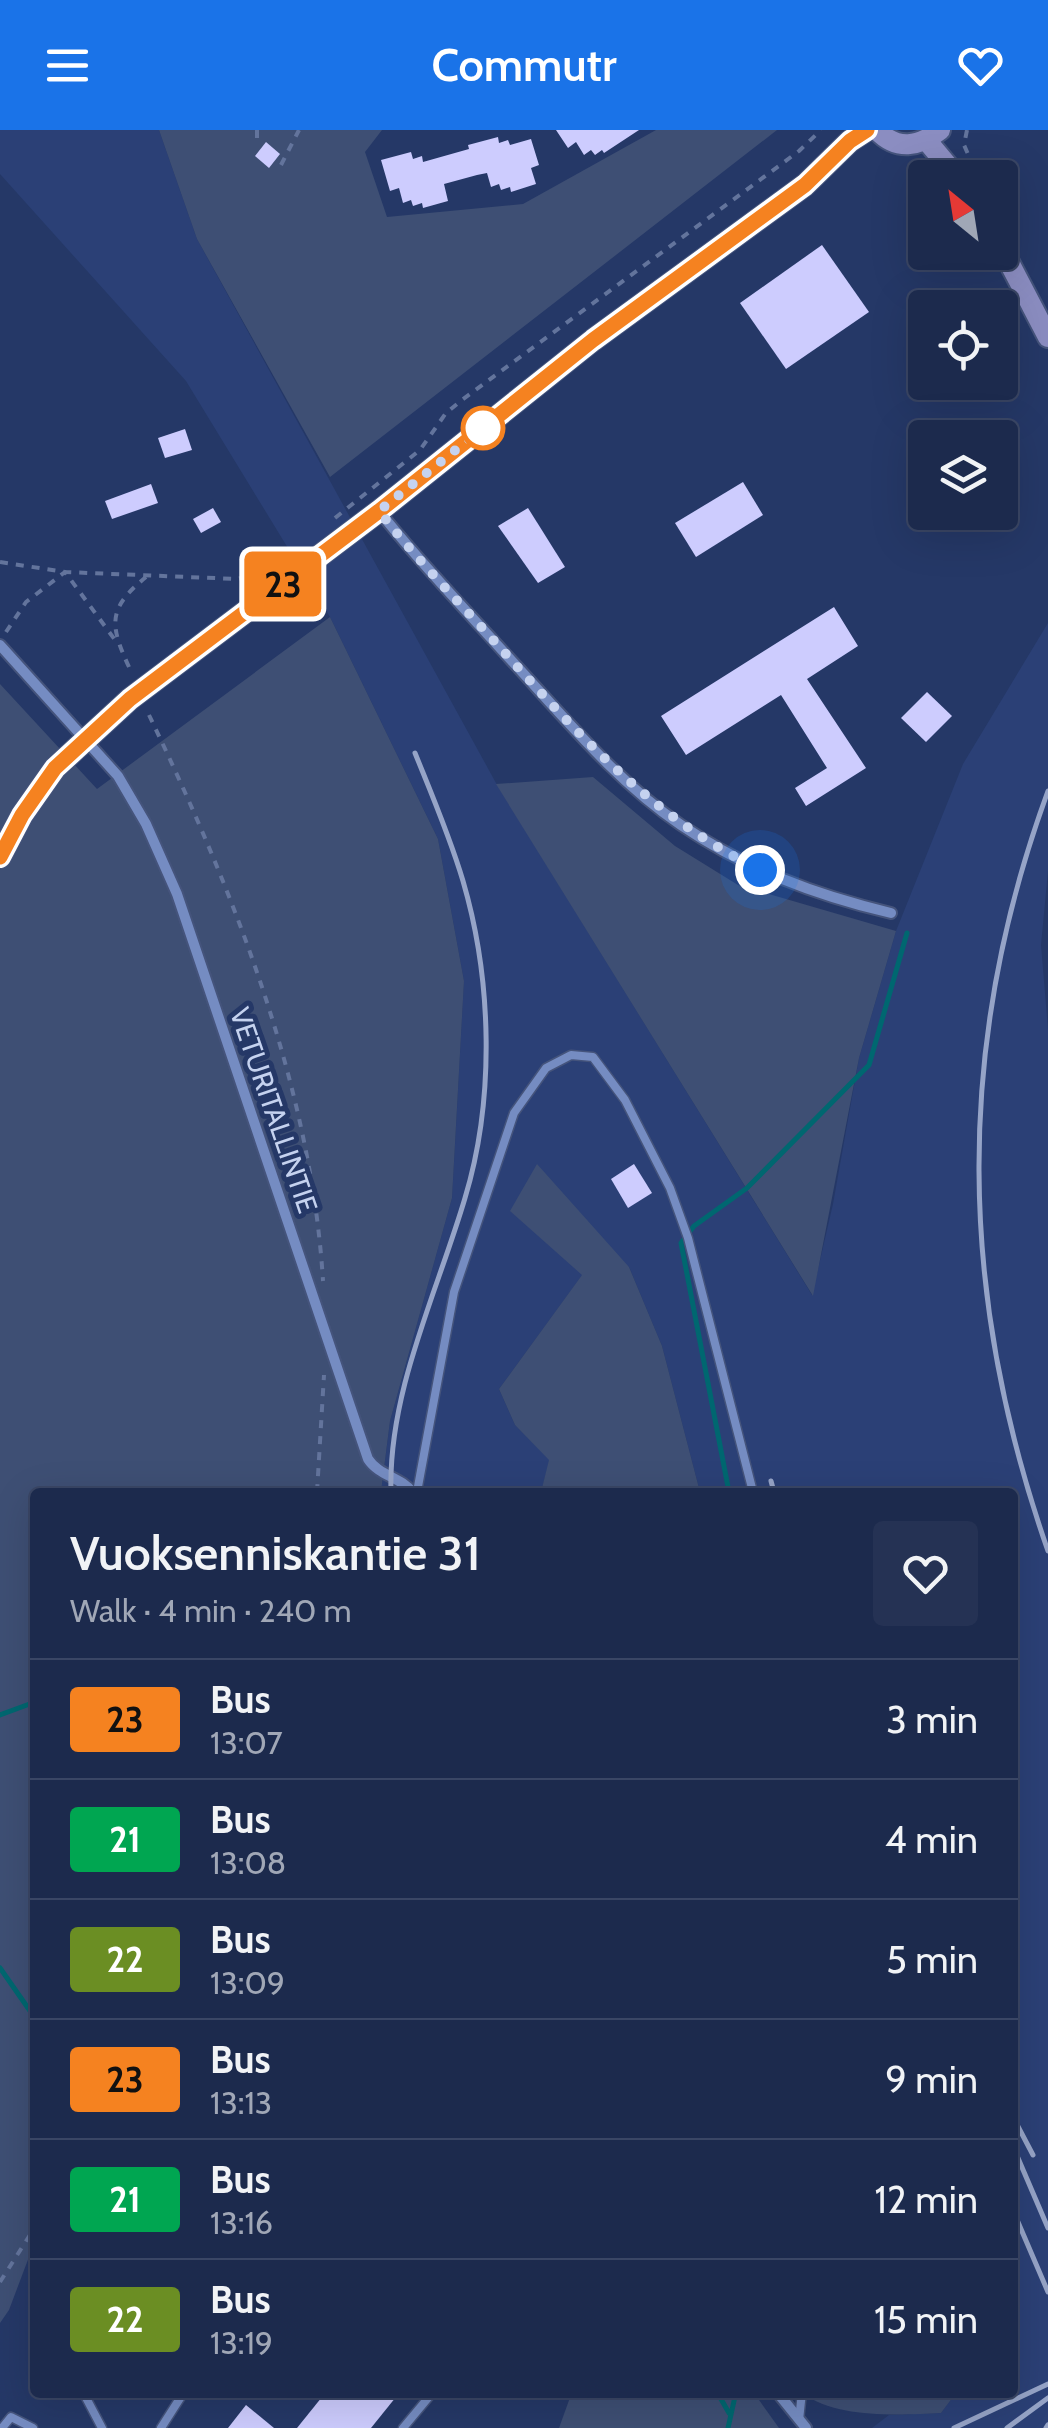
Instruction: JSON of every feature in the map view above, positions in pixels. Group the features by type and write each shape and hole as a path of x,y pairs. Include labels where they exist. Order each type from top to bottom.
{"street":[{"path":"0,857 44,784 84,738 130,699 285,570 336,531 379,511 593,340 805,185 850,141 867,130"},
{"path":"877,130 892,142 904,145 934,135 937,156 944,160"},
{"path":"1013,270 1048,337"},
{"path":"379,511 578,732 627,781 679,824 788,883 834,900 891,912"},
{"name":"VETURITALLINTIE","path":"0,644 118,776 146,824 177,894 368,1459 375,1469 410,1488"},
{"path":"782,2398 803,2424"}],"lane":[{"path":"415,1488 454,1292 514,1113 546,1068 571,1055 593,1057 625,1100 670,1188 688,1238 752,1488"},
{"path":"86,2398 102,2428"},
{"path":"160,2428 180,2398"},
{"path":"403,2428 429,2398"},
{"path":"802,2398 803,2424"},
{"path":"2,2428 11,2416 34,2428"}],"path":[{"path":"256,130 257,138"},
{"path":"281,164 299,130"},
{"path":"336,531 420,450 446,413 800,151 821,130"},
{"path":"965,160 967,130"},
{"path":"0,562 65,572 146,577 238,579 285,570"},
{"path":"0,644 26,602 65,572"},
{"path":"65,572 118,644 129,667"},
{"path":"118,644 114,619 118,603 146,577"},
{"path":"149,715 211,854 268,1011 306,1157 320,1234 324,1288"},
{"path":"318,1488 324,1366"},
{"path":"0,2282 30,2235"}],"shaded area":[{"path":"0,130 159,130 197,239 496,783 812,1295 859,1058 896,931 963,764 1048,623 1048,871 1041,945 1048,1029 1048,2428 872,2428 889,2415 941,2413 952,2398 1018,2398 1018,1488 699,1488 662,1346 629,1267 511,1211 583,1274 499,1389 515,1425 550,1460 542,1488 382,1488 390,1421 452,1198 464,981 438,839 330,617 186,381 0,174"},
{"path":"159,130 382,130 365,152 387,217 523,204 656,130 777,130 330,477 197,239"},
{"path":"330,617 438,839 464,981 452,1198 390,1421 382,1488 30,1488 30,2254 9,2310 0,2323 0,684 97,789"},
{"path":"593,777 675,846 738,885 896,931 859,1058 813,1296 496,784"},
{"path":"537,1164 629,1267 662,1346 699,1488 542,1488 549,1460 515,1425 499,1389 582,1275 510,1211"},
{"path":"570,2398 758,2398 779,2428 559,2428"},
{"path":"811,2398 952,2398 941,2413 850,2411"}],"building":[{"path":"556,130 639,130 604,153 602,150 595,155 591,150 584,155 576,142 568,148"},
{"path":"498,137 499,143 508,140 510,145 531,139 539,165 531,168 536,184 511,192 510,187 501,190 499,184 491,187 487,173 477,175 444,184 448,201 423,208 422,203 413,206 411,200 403,203 399,188 390,191 381,160 411,152 413,159 422,156 423,162"},
{"path":"266,142 280,154 269,168 255,156"},
{"path":"822,245 869,312 786,369 740,303"},
{"path":"185,429 192,450 165,458 158,438"},
{"path":"743,482 763,515 696,557 675,523"},
{"path":"151,484 158,503 112,519 105,501"},
{"path":"213,508 221,522 201,533 193,519"},
{"path":"528,508 565,567 538,583 498,526"},
{"path":"834,607 858,646 807,679 866,768 806,806 795,788 827,768 781,695 686,755 661,716"},
{"path":"927,692 952,716 926,742 901,718"},
{"path":"634,1164 652,1193 628,1208 611,1179"},
{"path":"321,2398 395,2398 371,2428 297,2428"},
{"path":"246,2405 274,2428 228,2428"}],"waterway":[{"path":"728,1488 681,1243 694,1226 747,1188 869,1065 907,933"},
{"path":"0,1715 30,1704"},
{"path":"0,1968 30,2011"},
{"path":"720,2398 729,2413"},
{"path":"728,2428 735,2398"}],"railway":[{"path":"391,1488 397,1417 416,1343 475,1160 485,1080 484,999 473,919 452,848 415,753"},
{"path":"1048,791 1017,887 996,982 983,1076 979,1171 984,1265 997,1360 1018,1455 1048,1551"},
{"path":"771,1481 773,1488"},
{"path":"1018,2126 1033,2155"},
{"path":"1018,2158 1048,2228"},
{"path":"1018,2222 1048,2292"},
{"path":"954,2428 1048,2384"},
{"path":"1007,2428 1048,2398"}],"bus line":[{"name":"23","path":"0,857 22,815 55,768 130,699 379,511 593,340 805,185 850,141 867,130"}],"route":[{"path":"483,428 379,511 627,781 679,824 760,870"}]}
